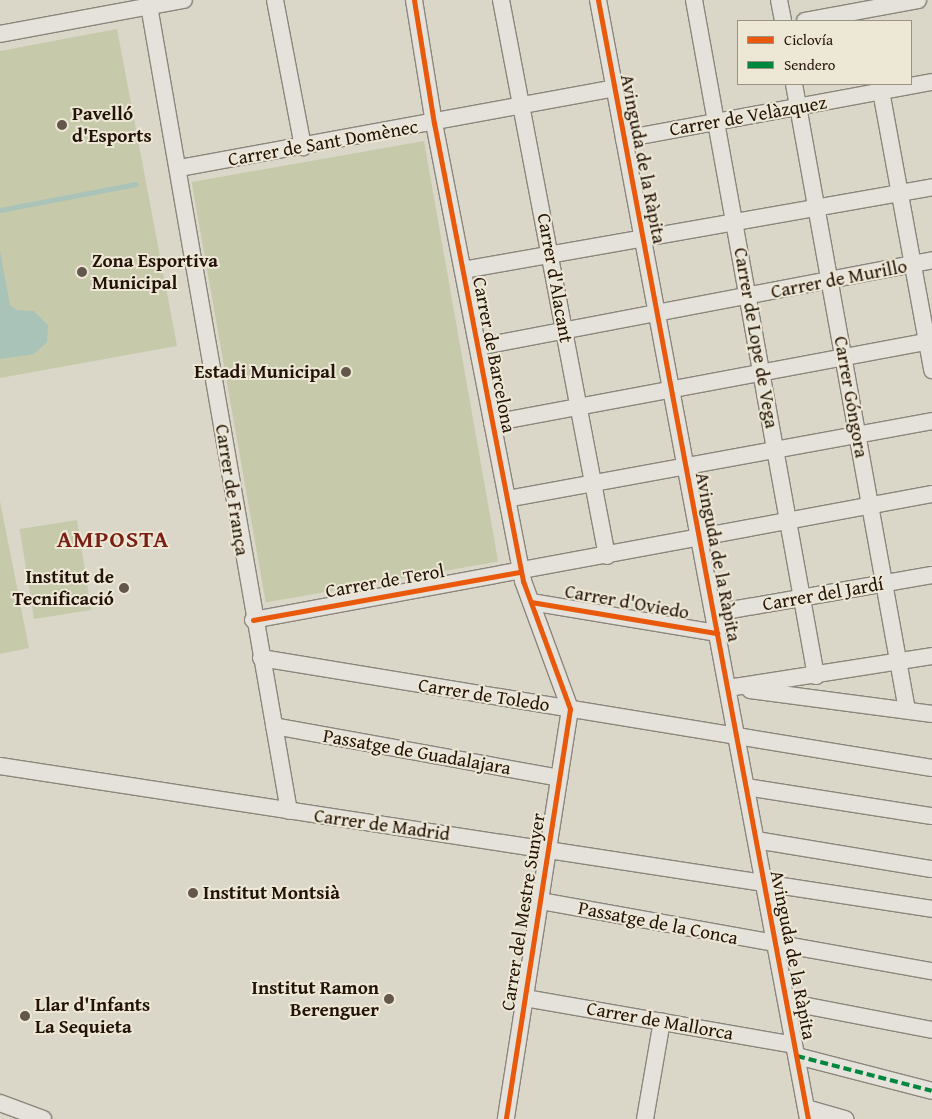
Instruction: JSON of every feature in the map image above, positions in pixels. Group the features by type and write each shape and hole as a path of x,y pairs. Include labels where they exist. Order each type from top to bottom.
{"street":[{"path":"0,34 149,3 184,0"},
{"path":"275,0 303,148"},
{"name":"Carrer de Barcelona","path":"414,0 434,123 521,572 570,709"},
{"name":"Carrer d'Alacant","path":"502,0 607,556"},
{"name":"Avinguda de la Ràpita","path":"598,0 807,1113"},
{"name":"Carrer de Lope de Vega","path":"694,0 816,676"},
{"path":"779,0 783,20"},
{"path":"810,20 918,0"},
{"name":"Carrer de França","path":"149,3 180,168 254,620 288,811"},
{"name":"Carrer de Velàzquez","path":"624,139 932,82"},
{"name":"Carrer Góngora","path":"794,85 907,710"},
{"name":"Carrer de Sant Domènec","path":"180,168 303,148 614,88"},
{"path":"881,91 912,264 929,342 932,370"},
{"path":"462,270 932,187"},
{"name":"Carrer de Murillo","path":"478,347 932,260"},
{"path":"492,424 929,342"},
{"path":"507,499 932,421"},
{"name":"Carrer de Terol","path":"254,620 521,572 932,494"},
{"name":"Carrer del Jardí","path":"714,613 932,575"},
{"name":"Carrer d'Oviedo","path":"531,602 718,633"},
{"path":"728,688 816,676 932,656"},
{"name":"Carrer de Toledo","path":"261,658 932,768"},
{"path":"728,688 932,714"},
{"name":"Carrer del Mestre Sunyer","path":"506,1119 570,709"},
{"name":"Passatge de Guadalajara","path":"274,726 559,778"},
{"name":"Carrer de Madrid","path":"0,766 288,811 764,881 932,909"},
{"path":"746,787 932,816"},
{"path":"756,840 932,869"},
{"name":"Passatge de la Conca","path":"541,901 776,945 932,971"},
{"name":"Carrer de Mallorca","path":"525,998 662,1021 796,1050 932,1091"},
{"path":"787,1002 932,1030"},
{"path":"645,1119 662,1021"},
{"path":"0,1103 43,1119"},
{"path":"807,1113 845,1119"}],"shaded area":[{"name":"Zona Esportiva Municipal","path":"117,29 177,346 0,378 0,51"},
{"name":"Estadi Municipal","path":"424,141 498,562 266,602 192,182"},
{"path":"0,251 10,305 17,310 34,311 48,325 47,342 34,354 0,359"},
{"path":"0,501 29,648 0,654"},
{"path":"77,520 91,610 34,619 20,529"}],"waterway":[{"path":"0,210 136,184"}],"marked path":[{"path":"797,1056 932,1091"}],"cycle path":[{"path":"414,0 434,123 523,581 570,709 506,1119"},
{"path":"598,0 808,1119"},
{"path":"253,620 521,572"},
{"path":"531,602 717,633"}],"place":[{"name":"Pavelló d'Esports","path":"62,125"},
{"name":"Zona Esportiva Municipal","path":"82,272"},
{"name":"Estadi Municipal","path":"346,372"},
{"name":"Institut de Tecnificació","path":"124,588"},
{"name":"Institut Montsià","path":"193,893"},
{"name":"Institut Ramon Berenguer","path":"389,999"},
{"name":"Llar d'Infants La Sequieta","path":"25,1016"}],"district":[{"name":"AMPOSTA","path":"113,539"}]}
